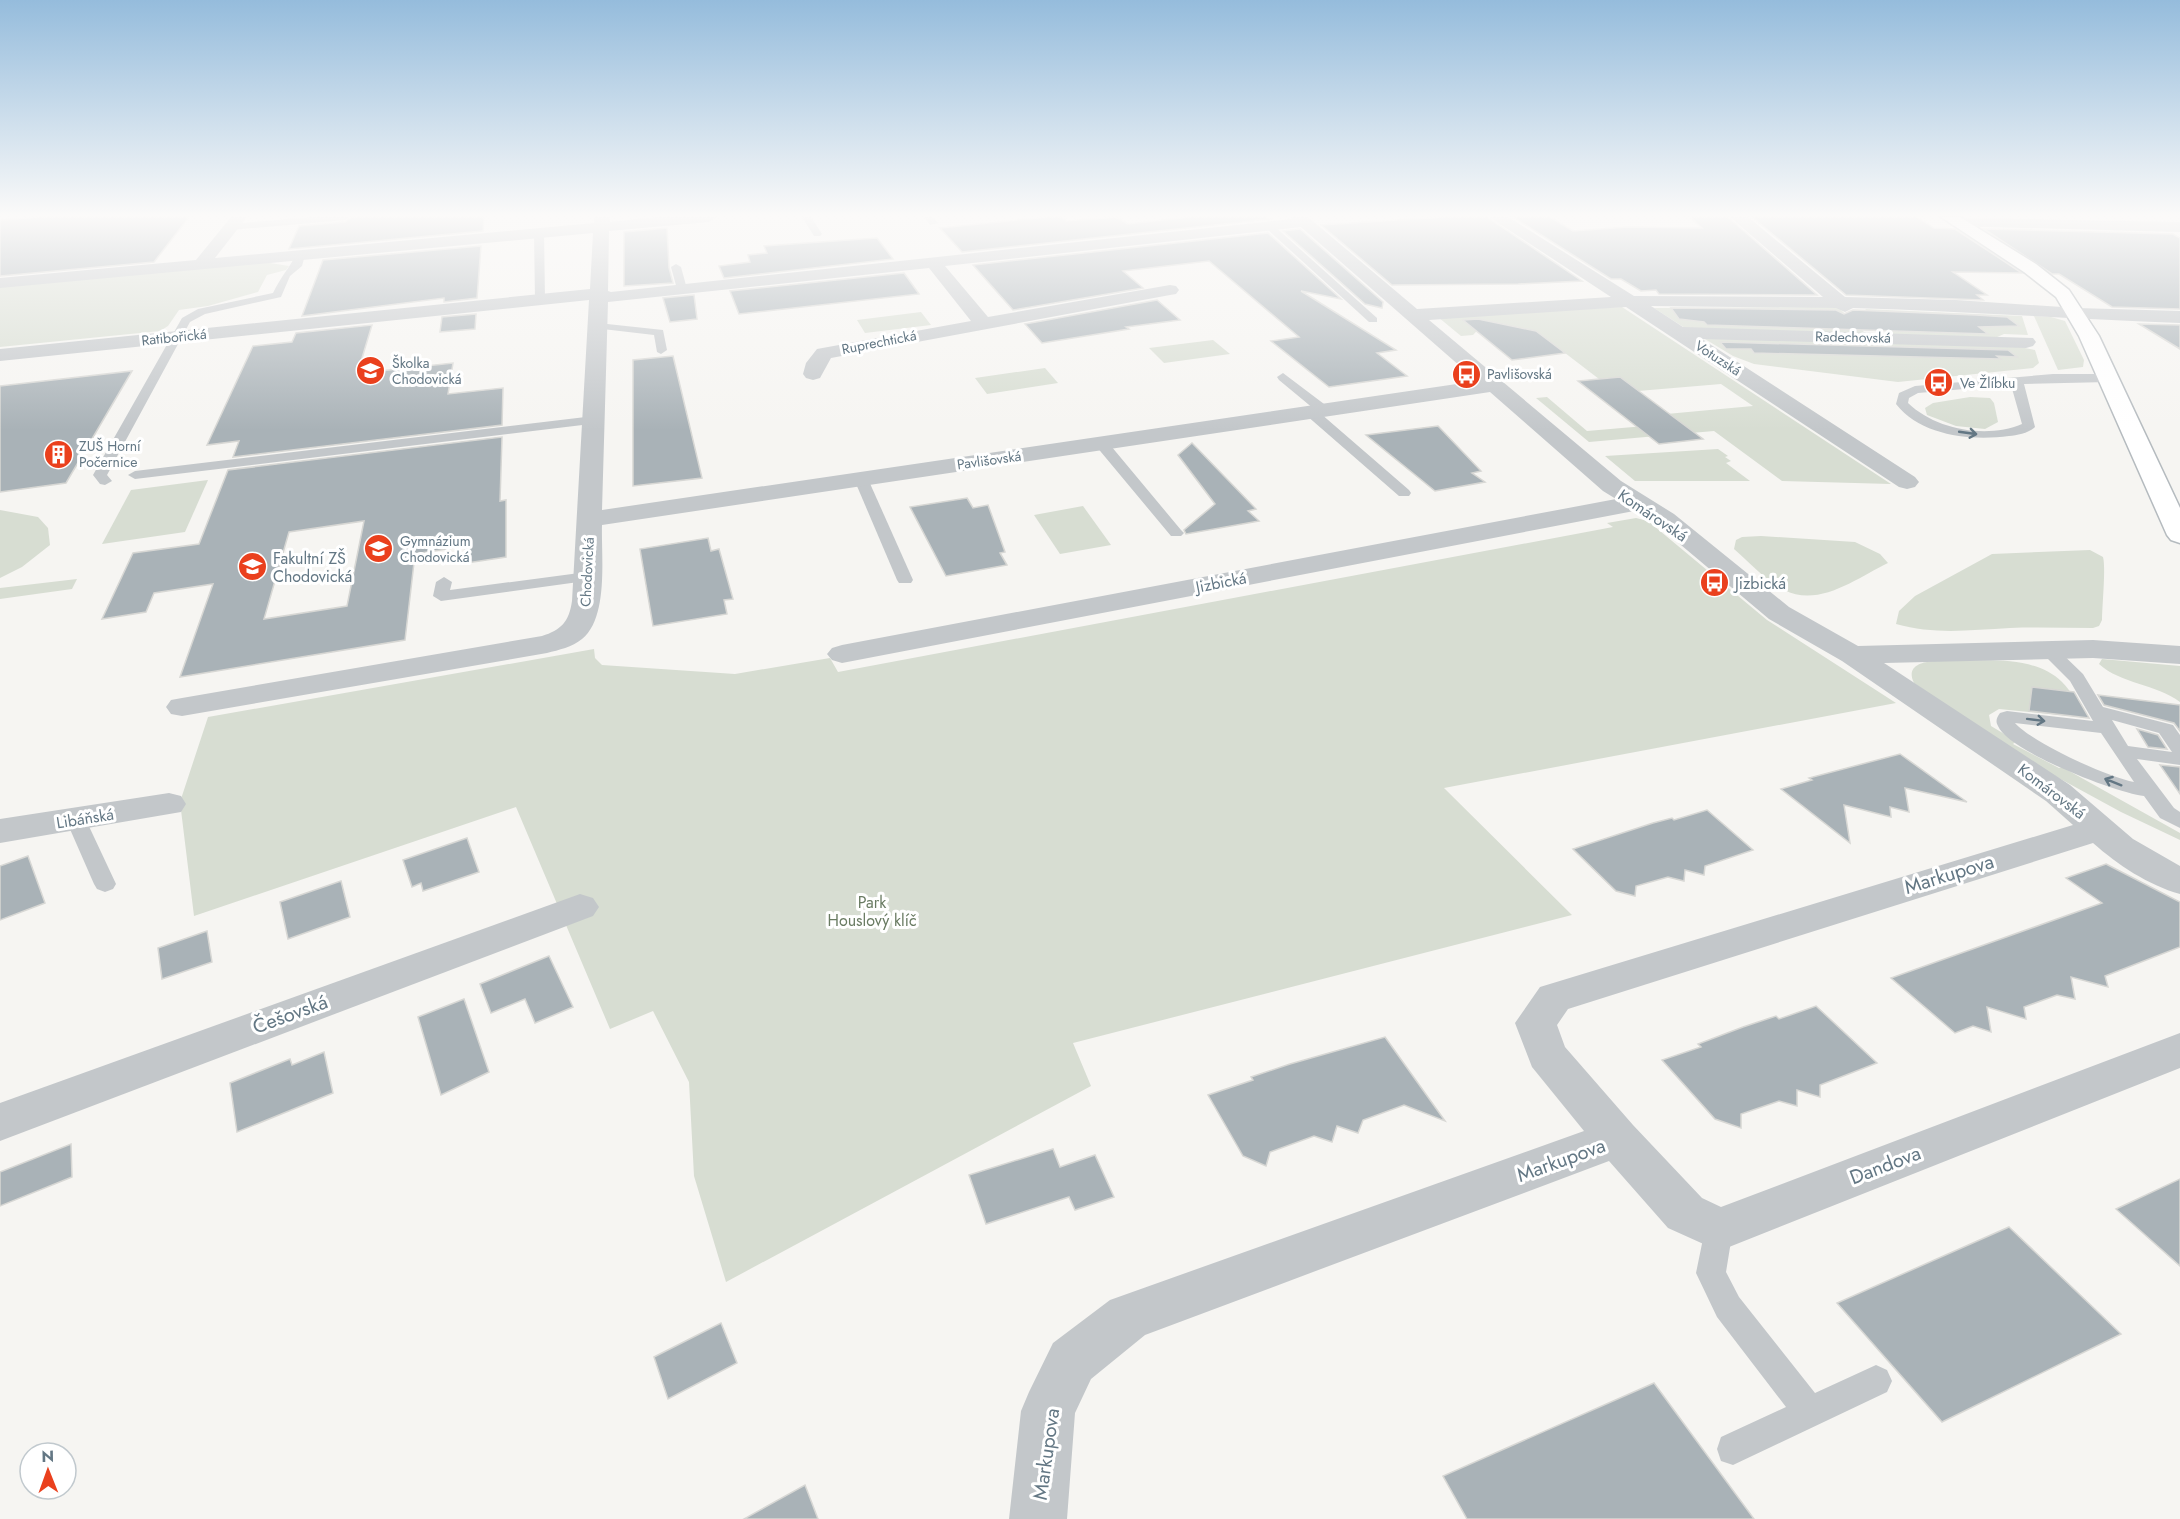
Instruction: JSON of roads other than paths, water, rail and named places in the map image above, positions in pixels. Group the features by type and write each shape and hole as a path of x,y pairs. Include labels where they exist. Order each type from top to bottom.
{"street":[{"name":"Chodovická","path":"182,707 556,642 573,633 583,621 587,577 599,288"},
{"name":"Ratibořická","path":"0,355 586,294 611,297 691,288"},
{"path":"954,288 983,323"},
{"name":"Komárovská","path":"1381,288 1612,486 1665,519 1779,613 1852,655 2058,793 2081,811 2098,829 2148,865 2180,881"},
{"name":"Votuzská","path":"1609,288 1907,482"},
{"path":"1824,288 1882,338"},
{"path":"2056,288 2077,314 2180,535"},
{"name":"Ruprechtická","path":"813,374 816,363 824,353 1170,290"},
{"path":"1413,315 1630,301 1840,301 2018,308 2077,314 2180,317"},
{"name":"Radechovská","path":"1679,333 2026,342"},
{"name":"Pavlišovská","path":"590,519 1495,385"},
{"name":"Jizbická","path":"842,654 1636,503"},
{"path":"1852,655 2047,649 2118,650 2180,655"},
{"name":"Libáňská","path":"0,831 169,804"},
{"name":"Markupova","path":"1038,1519 1048,1411 1072,1361 1128,1317 1617,1140 1547,1055 1536,1023 1554,998 2098,829"},
{"name":"Češovská","path":"0,1122 580,907"},
{"name":"Dandova","path":"1719,1229 2180,1050"},
{"path":"1617,1140 1685,1213 1719,1229"}],"lane":[{"path":"105,481 100,475 186,321 202,311 277,295 280,288"},
{"path":"540,288 540,299"},
{"path":"1337,288 1373,320"},
{"path":"598,326 658,332 661,350"},
{"path":"1283,377 1404,493"},
{"path":"2018,383 2029,424 2028,427 2016,431 1980,434 1946,429 1920,419 1902,404 1903,396 1915,390 2018,383 2053,378 2108,378"},
{"path":"135,475 594,420"},
{"path":"1101,443 1176,533"},
{"path":"861,479 904,580"},
{"path":"444,582 441,596 587,577"},
{"path":"2047,649 2077,678 2121,751 2166,813 2180,821"},
{"path":"2095,710 2166,729 2180,749"},
{"path":"2106,728 2011,717 2007,717 2006,721 2008,727 2025,740 2078,766 2118,784 2150,790"},
{"path":"2121,751 2180,759"},
{"path":"76,820 105,884"},
{"path":"1719,1229 1711,1273 1728,1307 1810,1412"},
{"path":"1732,1449 1876,1381"}],"place":[{"name":"Školka Chodovická","path":"371,371"},
{"name":"Pavlišovská","path":"1466,374"},
{"name":"Ve Žlíbku","path":"1939,383"},
{"name":"ZUŠ Horní Počernice","path":"58,454"},
{"name":"Gymnázium Chodovická","path":"379,549"},
{"name":"Fakultní ZŠ Chodovická","path":"252,567"},
{"name":"Jizbická","path":"1714,583"}],"park label":[{"name":"Park Houslový klíč","path":"872,911"}]}
